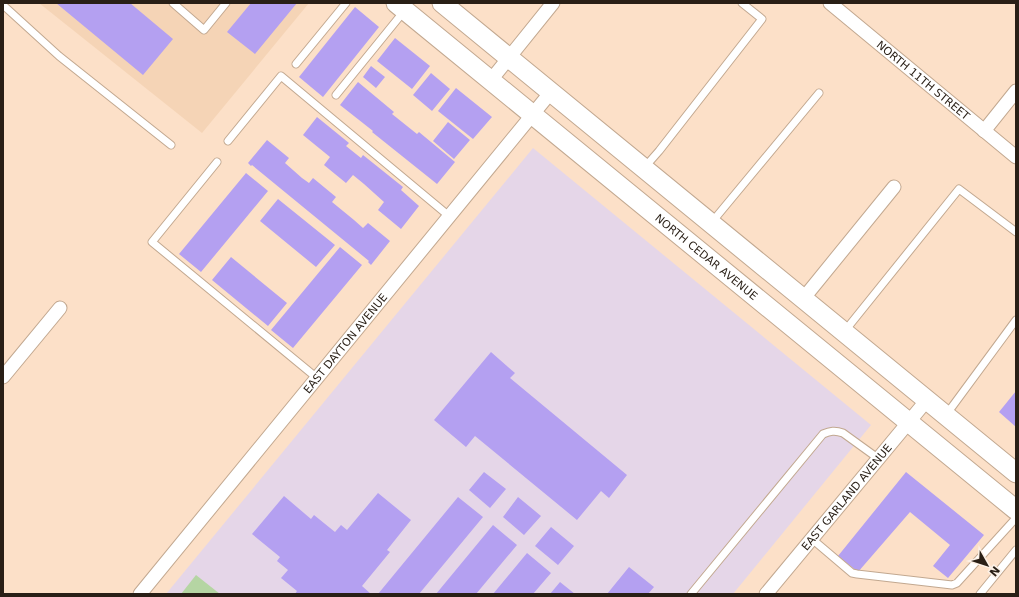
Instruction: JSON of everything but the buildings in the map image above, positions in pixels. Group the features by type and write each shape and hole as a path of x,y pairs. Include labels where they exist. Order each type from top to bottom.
{"main road":[{"path":"442,3 1016,473"},
{"name":"NORTH CEDAR AVENUE","path":"401,6 1016,510"}],"street":[{"path":"491,80 553,3"},
{"name":"NORTH 11TH STREET","path":"830,3 1016,157"},
{"path":"984,131 1016,91"},
{"name":"EAST DAYTON AVENUE","path":"140,594 551,92"},
{"path":"803,299 894,187"},
{"path":"3,377 60,308"},
{"name":"EAST GARLAND AVENUE","path":"766,594 927,400"}],"lane":[{"path":"172,3 204,30 226,3"},
{"path":"296,64 346,3"},
{"path":"644,168 659,151 762,19 742,3"},
{"path":"3,5 59,56 171,145"},
{"path":"336,95 401,6"},
{"path":"228,141 281,76 449,216"},
{"path":"710,223 819,93"},
{"path":"217,162 152,242 317,378"},
{"path":"844,332 959,189 1016,232"},
{"path":"946,415 1016,320"},
{"path":"691,594 823,434 837,430 879,459"},
{"path":"812,539 852,572 857,574 952,585 957,583 1016,518"},
{"path":"980,594 1016,550"}],"shaded area":[{"path":"39,3 309,3 202,133"},
{"path":"533,148 871,425 733,594 166,594"}],"green space":[{"path":"196,575 220,594 181,594"}]}
